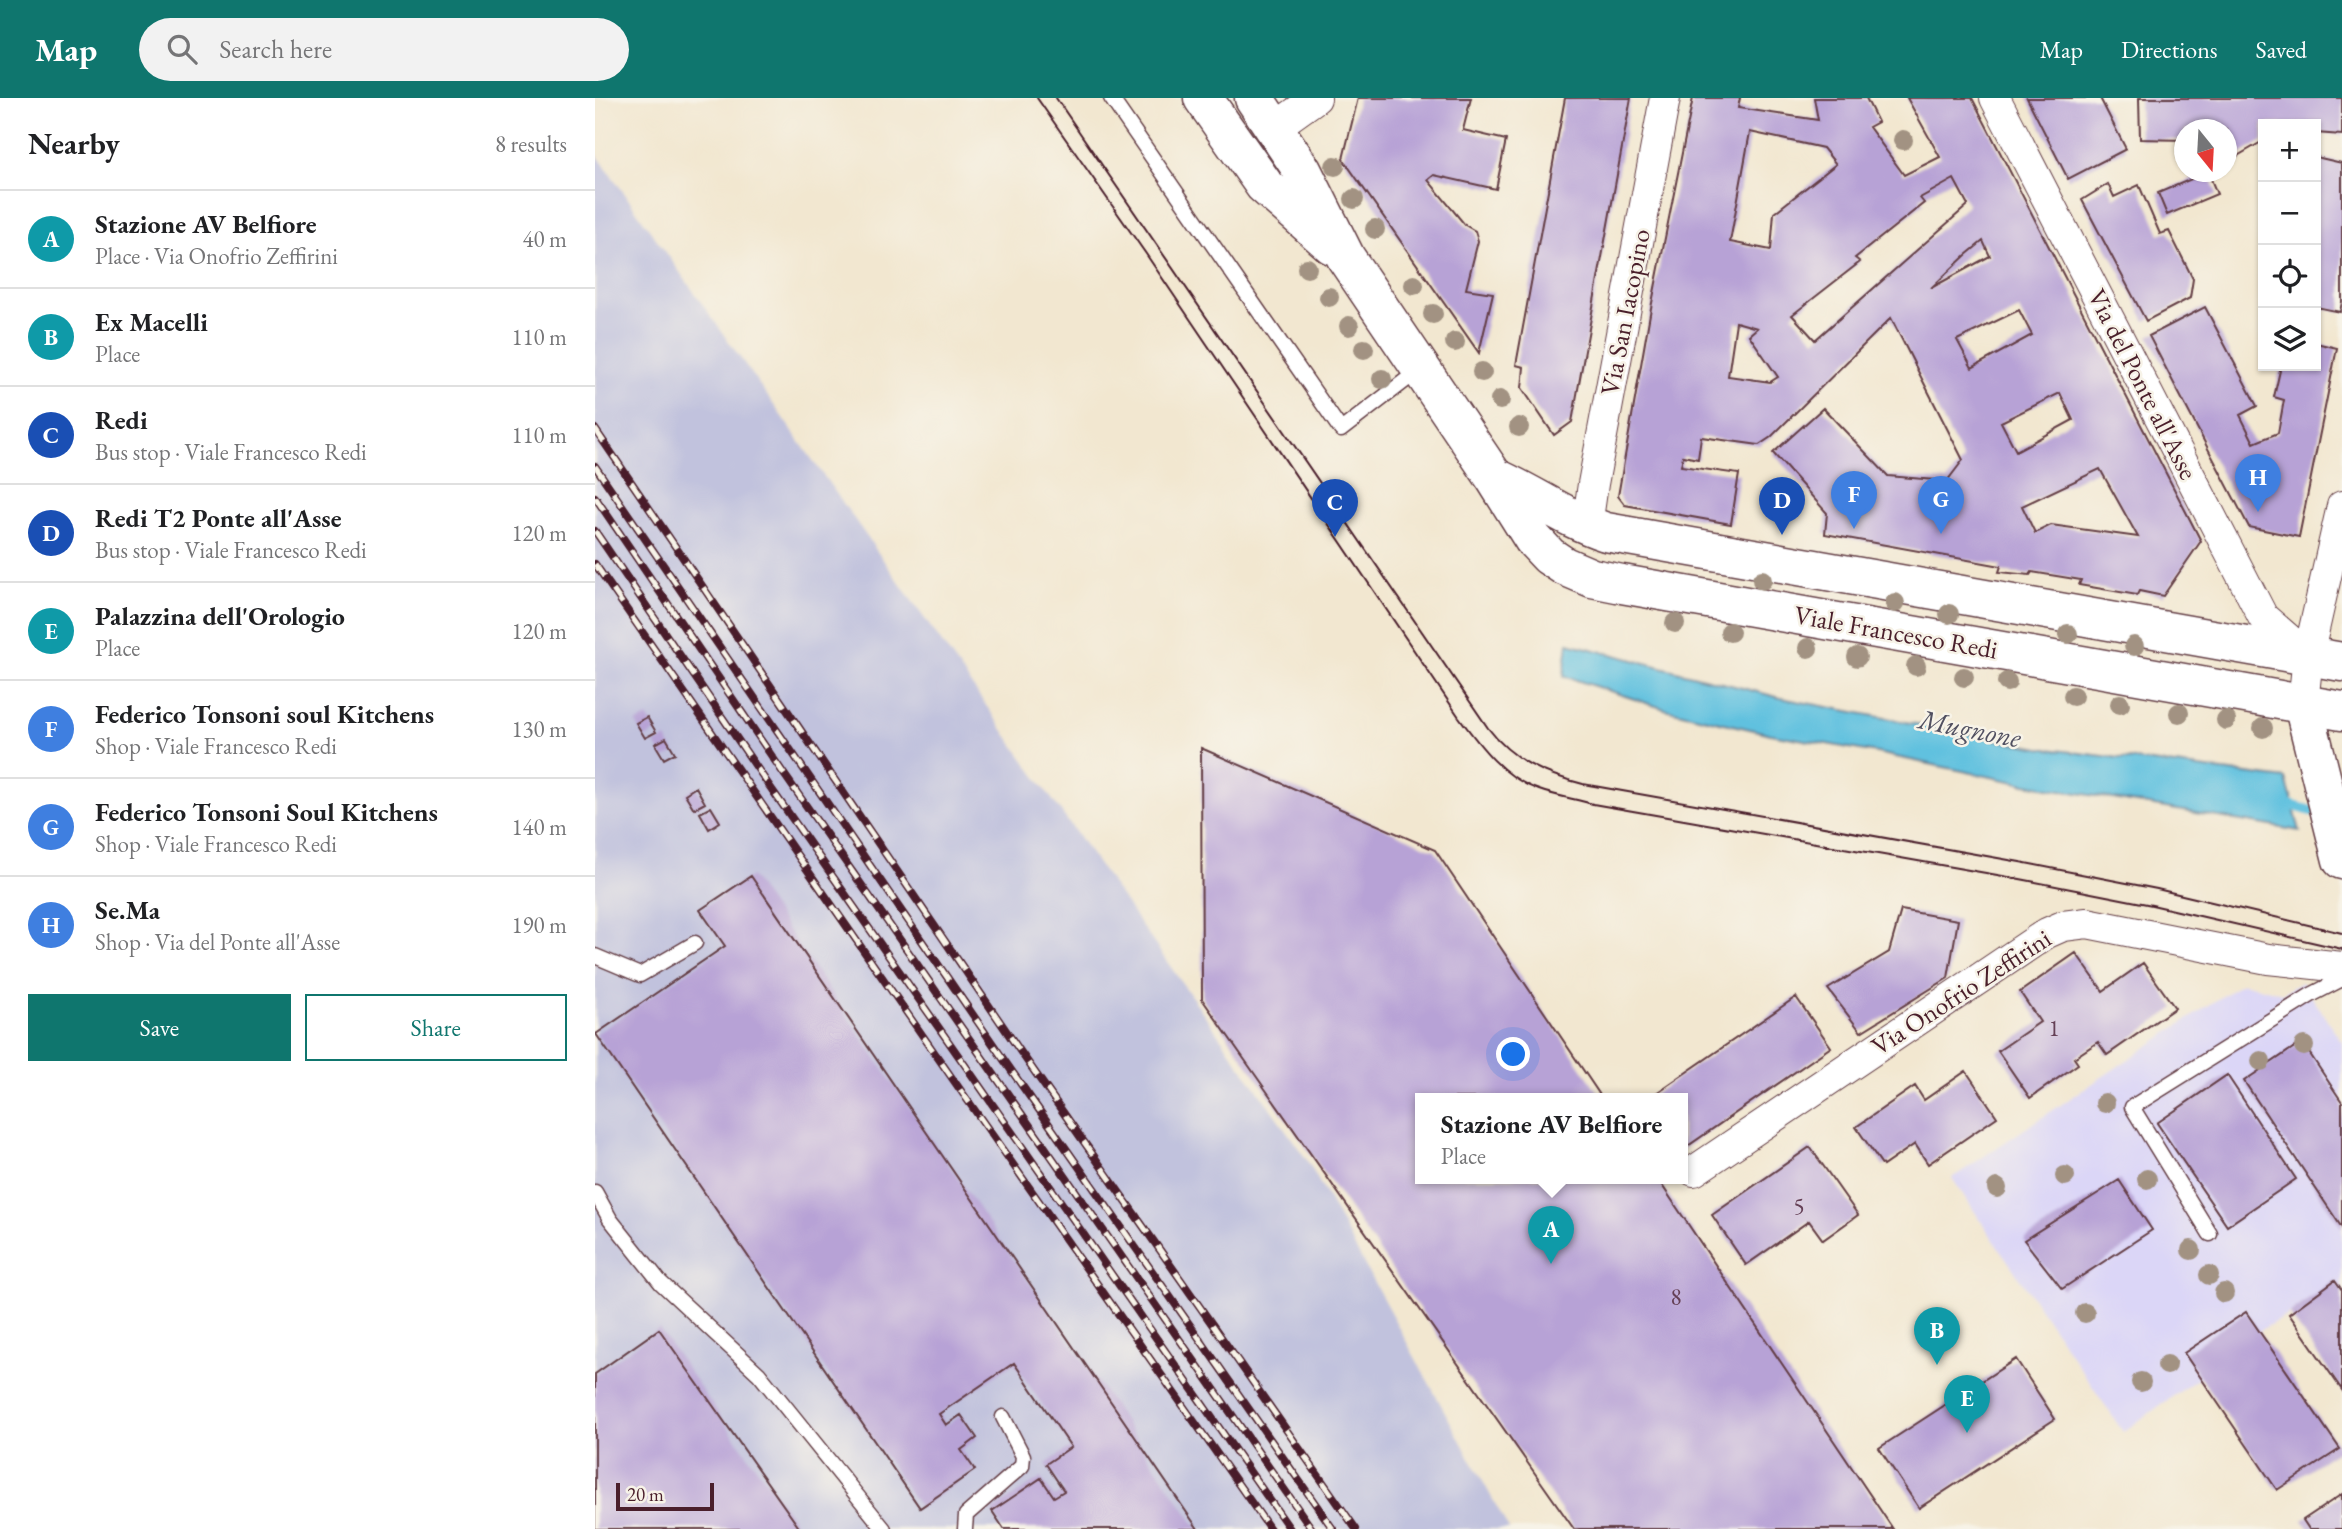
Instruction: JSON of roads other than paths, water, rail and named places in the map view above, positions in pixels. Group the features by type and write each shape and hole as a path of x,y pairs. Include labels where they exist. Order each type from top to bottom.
{"main road":[{"name":"Viale Francesco Redi","path":"1203,98 1263,185 1346,258"},
{"name":"Viale Francesco Redi","path":"1264,113 1302,170 1346,258 1420,370 1495,477 1524,526 1542,550 1564,566 1592,578 2342,711"},
{"name":"Viale Francesco Redi","path":"1495,477 1587,526 1631,537 2325,659"},
{"path":"2303,704 2342,860"}],"street":[{"path":"1264,113 1316,98"},
{"name":"Via San Iacopino","path":"1587,526 1665,98"},
{"name":"Via del Ponte all'Asse","path":"1995,98 2263,617 2325,659"},
{"path":"2303,704 2325,659 2342,506"},
{"name":"Via Onofrio Zeffirini","path":"1694,1171 2038,939 2063,926 2087,923 2268,959 2342,967"}],"lane":[{"path":"1111,98 1341,430 1420,370"},
{"path":"595,956 641,975 695,943"},
{"path":"2210,1234 2132,1107 2311,995 2342,979"},
{"path":"595,1192 610,1219 661,1283 759,1374 884,1529"},
{"path":"965,1529 966,1515 1022,1466 1023,1455 1003,1417"}],"water":[{"path":"1568,643 1781,698 2040,748 2286,779 2300,831 2020,783 1771,734 1665,709 1564,676"}],"waterway":[{"name":"Mugnone","path":"2283,803 2322,814"}],"tram line":[{"path":"1037,98 1146,254 1459,717 1484,750 1515,778 1539,790 1593,804 2020,879 2152,905 2342,949"},
{"path":"1056,98 1488,728 1519,758 1542,771 1583,784 2020,862 2157,889 2342,933"}],"railway":[{"path":"595,429 1020,1051 1356,1529"},
{"path":"595,466 1004,1060 1333,1529"},
{"path":"595,497 784,774 1312,1529"},
{"path":"595,531 768,784 1290,1529"},
{"path":"595,564 1270,1529"}],"place":[{"name":"Se.Ma","path":"2258,512"},
{"name":"Federico Tonsoni soul Kitchens","path":"1854,529"},
{"name":"Federico Tonsoni Soul Kitchens","path":"1941,534"},
{"name":"Redi T2 Ponte all'Asse","path":"1782,535"},
{"name":"Redi","path":"1335,537"},
{"name":"Stazione AV Belfiore","path":"1551,1264"},
{"name":"Ex Macelli","path":"1937,1365"},
{"name":"Palazzina dell'Orologio","path":"1967,1433"}]}
